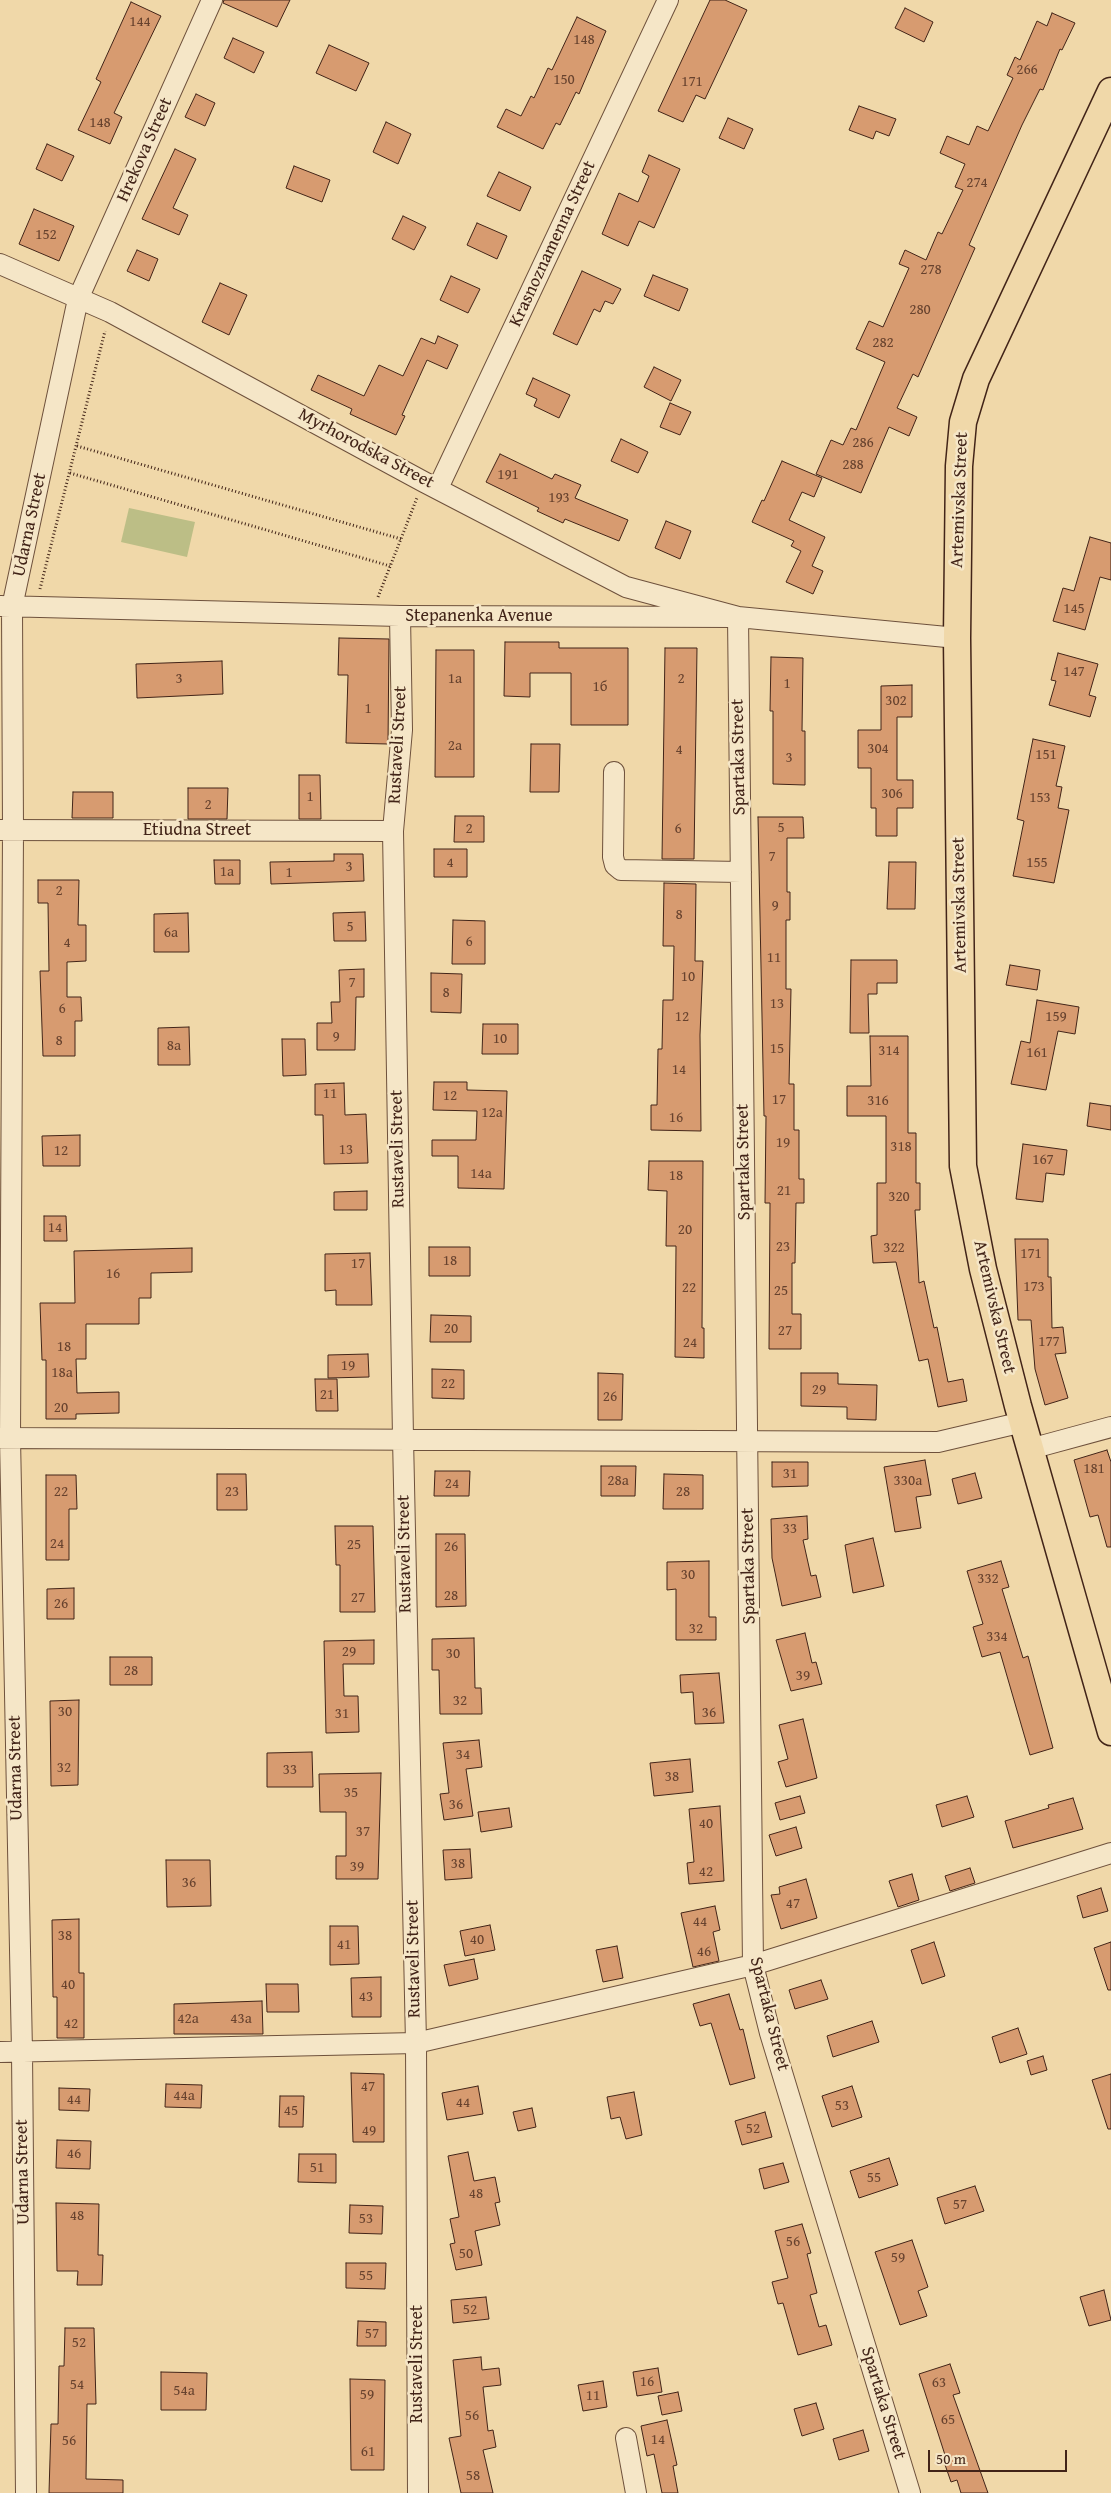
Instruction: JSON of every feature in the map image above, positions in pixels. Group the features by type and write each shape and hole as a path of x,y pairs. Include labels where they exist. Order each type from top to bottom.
{"main road":[{"name":"Artemivska Street","path":"1111,91 976,379 963,422 959,466 957,638 963,1166 983,1268 1030,1449 1111,1732"}],"street":[{"name":"Hrekova Street","path":"78,299 212,0"},
{"name":"Krasnoznamenna Street","path":"431,485 668,0"},
{"name":"Myrhorodska Street","path":"0,264 110,312 431,485 626,587 738,617"},
{"name":"Udarna Street","path":"26,2493 22,2052 5,1438 6,607 78,299"},
{"name":"Stepanenka Avenue","path":"6,607 371,616 738,617 957,638"},
{"name":"Rustaveli Street","path":"400,616 402,730 393,831 402,1438 416,2043 418,2493"},
{"name":"Spartaka Street","path":"738,617 753,1965 770,2033 910,2493"},
{"path":"614,772 613,857 615,865 621,870 741,872"},
{"name":"Etiudna Street","path":"7,830 393,831"},
{"path":"5,1438 747,1439 938,1442 1023,1422"},
{"path":"1030,1449 1111,1427"},
{"path":"0,2052 416,2043 753,1965 1111,1853"},
{"path":"626,2438 636,2493"}],"path":[{"path":"35,607 110,312"},
{"path":"77,446 401,539"},
{"path":"70,473 390,566"},
{"path":"371,616 401,539 431,485"}],"green space":[{"path":"129,508 195,522 187,557 121,542"}],"building":[{"path":"224,0 290,0 277,27 223,3"},
{"path":"710,0 725,0 747,10 705,99 696,95 683,122 658,111"},
{"path":"131,2 161,16 114,113 122,117 110,144 78,130 101,82 96,79"},
{"path":"905,8 933,22 924,42 895,28"},
{"path":"1052,13 1075,23 1062,50 1060,49 1043,90 1040,89 1022,125 969,245 975,248 918,377 913,374 897,408 917,417 909,436 889,427 861,493 816,474 831,440 843,445 851,428 856,430 885,362 856,349 869,321 883,327 909,268 899,264 905,250 926,260 938,232 942,234 963,190 955,187 965,164 940,153 947,136 969,145 977,126 988,131 1013,78 1007,75 1015,57 1020,60 1037,21 1047,26"},
{"path":"577,17 606,31 579,94 576,92 560,125 556,123 543,149 497,127 506,109 521,116 531,96 534,98 548,68 552,70"},
{"path":"233,38 264,52 254,73 224,58"},
{"path":"329,45 369,63 356,91 316,73"},
{"path":"196,94 215,103 205,126 185,117"},
{"path":"859,106 896,119 889,136 876,131 873,139 849,130"},
{"path":"728,118 753,129 744,149 719,138"},
{"path":"386,122 411,134 398,164 373,152"},
{"path":"47,144 74,156 62,181 36,169"},
{"path":"175,149 196,159 173,208 188,215 179,235 142,219"},
{"path":"649,155 680,169 654,228 639,221 628,246 602,234 619,193 638,202 649,176 642,172"},
{"path":"294,166 330,180 322,202 286,188"},
{"path":"499,172 531,187 520,211 487,196"},
{"path":"34,209 74,226 59,261 19,244"},
{"path":"403,216 426,227 414,250 392,239"},
{"path":"477,223 507,236 497,259 467,245"},
{"path":"137,250 158,259 149,281 127,271"},
{"path":"582,271 621,289 613,304 605,301 600,312 594,309 577,345 553,334"},
{"path":"653,275 688,289 679,311 644,296"},
{"path":"451,276 480,289 468,313 440,300"},
{"path":"220,283 247,295 229,335 202,322"},
{"path":"438,336 458,345 447,369 427,360 402,415 405,416 396,435 350,414 352,409 311,390 318,375 364,396 379,365 403,376 421,338 435,344"},
{"path":"654,367 681,380 671,401 644,387"},
{"path":"533,378 570,395 559,418 534,406 537,399 526,394"},
{"path":"670,403 691,412 680,435 660,427"},
{"path":"621,439 648,452 638,473 611,461"},
{"path":"500,454 552,479 555,474 581,485 575,498 628,520 619,541 565,519 563,523 537,511 539,508 486,482"},
{"path":"782,461 822,478 814,497 802,492 789,520 825,537 812,566 823,571 813,594 786,582 801,551 791,546 794,541 752,522 762,500 764,501"},
{"path":"666,521 691,531 680,559 655,548"},
{"path":"1090,537 1111,543 1111,580 1100,577 1085,630 1053,621 1063,588 1074,591"},
{"path":"339,638 389,639 388,744 346,743 348,675 338,675"},
{"path":"505,642 559,642 559,648 628,648 628,725 571,725 571,673 530,673 530,697 504,696"},
{"path":"665,648 697,648 694,859 662,859"},
{"path":"436,650 474,650 474,777 435,777"},
{"path":"1058,653 1098,664 1089,695 1096,697 1090,717 1049,705 1056,681 1051,680"},
{"path":"771,657 803,658 802,731 805,731 805,785 773,784 773,711 770,711"},
{"path":"222,661 223,694 137,698 136,664"},
{"path":"912,685 912,717 897,717 897,780 913,780 913,808 897,808 897,836 876,836 876,808 871,808 871,768 858,768 858,730 881,730 881,686"},
{"path":"1033,739 1065,746 1056,786 1062,787 1058,808 1069,810 1054,883 1013,876 1024,821 1017,819"},
{"path":"531,744 560,744 559,792 530,792"},
{"path":"299,775 320,775 321,819 299,819"},
{"path":"188,788 228,788 227,819 188,819"},
{"path":"73,792 113,792 113,818 72,818"},
{"path":"455,816 484,816 484,842 454,842"},
{"path":"758,817 803,817 804,838 787,838 787,892 790,892 790,920 786,920 786,989 791,989 789,1084 794,1084 794,1130 799,1130 799,1179 804,1179 804,1203 796,1203 795,1263 792,1263 792,1314 801,1314 801,1349 769,1349 770,1203 765,1203 766,1116 764,1116"},
{"path":"434,849 467,849 467,877 434,877"},
{"path":"334,854 363,854 364,881 271,884 270,862 334,861"},
{"path":"214,860 240,860 240,884 215,884"},
{"path":"889,862 916,862 915,909 887,909"},
{"path":"38,880 79,880 78,925 86,925 86,961 67,962 67,997 81,997 82,1021 75,1021 75,1056 43,1056 40,971 49,971 48,903 38,903"},
{"path":"664,883 696,884 695,961 703,961 700,1035 701,1131 651,1130 651,1105 657,1105 658,1049 662,1049 663,1000 673,1000 674,946 663,946"},
{"path":"365,912 366,941 334,941 333,913"},
{"path":"188,913 189,952 154,952 154,914"},
{"path":"453,920 485,921 485,964 452,964"},
{"path":"851,960 897,960 897,983 877,983 877,994 868,994 869,1033 850,1033"},
{"path":"1010,965 1040,970 1037,990 1006,985"},
{"path":"364,969 364,997 356,997 355,1050 317,1050 317,1023 332,1023 331,1002 340,1002 339,970"},
{"path":"431,973 462,974 461,1013 431,1012"},
{"path":"1037,1000 1079,1007 1075,1034 1058,1031 1046,1090 1011,1084 1021,1041 1030,1043"},
{"path":"483,1024 518,1024 518,1054 482,1054"},
{"path":"189,1027 190,1065 158,1065 158,1028"},
{"path":"870,1036 908,1036 908,1133 916,1133 916,1183 920,1183 920,1210 915,1210 919,1283 924,1281 934,1328 937,1327 948,1382 963,1379 967,1401 938,1407 928,1359 919,1361 896,1262 873,1263 871,1236 877,1235 877,1183 886,1183 886,1116 847,1116 847,1086 871,1086"},
{"path":"282,1039 305,1039 306,1075 283,1076"},
{"path":"434,1082 467,1082 467,1090 507,1091 504,1189 458,1188 458,1156 432,1156 432,1140 476,1140 477,1111 433,1110"},
{"path":"344,1083 345,1115 366,1114 368,1163 324,1164 323,1115 315,1115 315,1084"},
{"path":"1090,1103 1111,1106 1111,1130 1087,1126"},
{"path":"80,1135 80,1166 43,1166 42,1136"},
{"path":"1023,1144 1067,1150 1064,1175 1046,1173 1043,1202 1016,1199"},
{"path":"649,1161 703,1161 702,1328 704,1328 704,1358 675,1357 676,1246 666,1246 667,1191 648,1190"},
{"path":"367,1191 367,1210 334,1210 334,1192"},
{"path":"44,1216 66,1216 67,1241 44,1241"},
{"path":"1015,1239 1048,1239 1048,1277 1051,1277 1052,1328 1063,1327 1066,1353 1055,1354 1068,1398 1045,1405 1035,1369 1031,1320 1018,1320"},
{"path":"429,1247 470,1247 470,1276 429,1276"},
{"path":"192,1248 192,1272 151,1273 151,1298 139,1298 139,1324 86,1324 86,1359 76,1359 77,1393 119,1392 119,1413 76,1414 76,1419 46,1419 46,1360 42,1360 40,1303 75,1303 74,1251"},
{"path":"370,1253 372,1305 336,1305 336,1290 325,1291 325,1254"},
{"path":"431,1315 471,1316 471,1342 430,1342"},
{"path":"368,1354 369,1377 328,1378 328,1355"},
{"path":"432,1369 464,1370 464,1399 432,1398"},
{"path":"598,1373 623,1374 622,1420 598,1420"},
{"path":"801,1373 838,1373 838,1384 877,1385 876,1420 847,1419 847,1407 801,1406"},
{"path":"315,1379 337,1379 338,1411 316,1411"},
{"path":"1107,1450 1111,1462 1111,1547 1107,1547 1098,1515 1090,1517 1074,1460"},
{"path":"925,1460 931,1495 916,1497 921,1528 895,1532 884,1467"},
{"path":"772,1462 808,1462 808,1486 772,1487"},
{"path":"601,1466 636,1466 635,1496 601,1496"},
{"path":"435,1471 470,1471 469,1496 434,1496"},
{"path":"975,1473 982,1498 958,1504 952,1479"},
{"path":"217,1474 246,1474 247,1510 217,1510"},
{"path":"664,1474 703,1475 703,1509 663,1509"},
{"path":"46,1475 76,1475 77,1509 69,1509 69,1560 46,1560"},
{"path":"807,1516 808,1539 803,1540 811,1576 816,1575 821,1597 782,1606 772,1558 771,1519"},
{"path":"335,1526 373,1526 375,1612 340,1612 340,1565 336,1565"},
{"path":"436,1534 465,1534 466,1606 436,1607"},
{"path":"873,1538 884,1586 853,1593 845,1545"},
{"path":"709,1561 709,1617 716,1617 716,1640 676,1640 676,1589 667,1590 667,1562"},
{"path":"1001,1561 1009,1587 1002,1589 1023,1658 1028,1656 1053,1748 1030,1755 1000,1652 982,1657 973,1627 983,1624 967,1571"},
{"path":"74,1588 74,1619 47,1619 47,1589"},
{"path":"805,1633 812,1663 816,1662 822,1684 791,1691 776,1640"},
{"path":"474,1638 475,1688 481,1688 482,1714 440,1714 439,1670 432,1670 432,1639"},
{"path":"374,1640 374,1664 343,1664 344,1696 358,1696 359,1732 326,1733 324,1641"},
{"path":"110,1657 152,1657 152,1685 110,1685"},
{"path":"719,1673 724,1723 695,1724 693,1692 681,1693 680,1675"},
{"path":"79,1700 78,1785 51,1786 50,1701"},
{"path":"803,1719 817,1778 786,1787 778,1762 788,1759 779,1725"},
{"path":"479,1740 482,1767 466,1769 473,1816 444,1820 440,1794 449,1793 443,1743"},
{"path":"312,1752 313,1787 267,1787 267,1753"},
{"path":"690,1759 693,1792 654,1796 650,1763"},
{"path":"381,1773 378,1879 336,1879 336,1856 346,1856 346,1812 320,1812 319,1774"},
{"path":"800,1796 805,1813 780,1820 775,1803"},
{"path":"967,1796 974,1817 942,1827 936,1805"},
{"path":"1073,1798 1083,1829 1013,1848 1005,1821 1049,1808 1048,1805"},
{"path":"720,1806 724,1881 689,1884 687,1863 694,1862 689,1809"},
{"path":"509,1808 512,1827 481,1832 478,1812"},
{"path":"796,1827 802,1848 776,1856 769,1835"},
{"path":"470,1849 472,1878 445,1880 443,1850"},
{"path":"166,1860 210,1860 211,1906 167,1907"},
{"path":"970,1868 975,1883 950,1891 945,1876"},
{"path":"912,1874 919,1900 898,1907 889,1881"},
{"path":"806,1879 817,1918 781,1929 771,1895 780,1894 779,1887"},
{"path":"1101,1888 1108,1911 1083,1918 1077,1896"},
{"path":"715,1906 720,1930 713,1932 719,1961 693,1967 681,1913"},
{"path":"79,1919 79,1973 84,1973 84,2038 57,2038 57,1997 53,1997 52,1920"},
{"path":"490,1925 495,1950 465,1956 460,1931"},
{"path":"330,1926 358,1926 359,1964 330,1965"},
{"path":"934,1942 945,1976 922,1984 911,1950"},
{"path":"1111,1942 1111,1990 1108,1990 1094,1948"},
{"path":"617,1946 623,1978 603,1982 596,1950"},
{"path":"474,1959 478,1979 449,1986 444,1965"},
{"path":"381,1977 381,2017 352,2017 351,1978"},
{"path":"821,1980 828,1999 795,2009 789,1990"},
{"path":"266,1984 298,1984 299,2012 267,2012"},
{"path":"729,1994 740,2030 743,2029 755,2078 730,2085 711,2023 700,2026 693,2004"},
{"path":"262,2001 263,2034 174,2034 174,2004"},
{"path":"872,2021 879,2042 833,2057 827,2036"},
{"path":"1018,2028 1027,2054 1000,2063 992,2037"},
{"path":"1043,2056 1047,2070 1031,2075 1027,2061"},
{"path":"351,2073 384,2074 384,2142 353,2142"},
{"path":"1111,2074 1111,2129 1108,2129 1092,2080"},
{"path":"166,2084 202,2085 201,2108 165,2107"},
{"path":"478,2086 483,2114 447,2120 442,2093"},
{"path":"852,2086 862,2117 832,2127 822,2096"},
{"path":"59,2088 90,2089 89,2111 59,2110"},
{"path":"634,2092 642,2135 626,2139 620,2117 611,2119 607,2097"},
{"path":"280,2096 304,2096 303,2127 279,2127"},
{"path":"532,2108 536,2127 518,2131 513,2112"},
{"path":"765,2112 772,2137 742,2145 735,2121"},
{"path":"57,2140 91,2141 90,2169 56,2168"},
{"path":"468,2152 474,2181 495,2177 500,2202 495,2203 500,2225 475,2231 482,2265 456,2270 450,2244 455,2243 450,2219 459,2217 448,2156"},
{"path":"299,2154 336,2154 336,2183 298,2182"},
{"path":"889,2158 898,2185 859,2198 850,2171"},
{"path":"783,2163 789,2182 764,2189 759,2169"},
{"path":"975,2186 984,2211 945,2224 937,2198"},
{"path":"56,2203 99,2204 98,2255 103,2255 102,2285 77,2285 78,2271 57,2271"},
{"path":"350,2205 383,2206 382,2234 349,2233"},
{"path":"802,2224 811,2253 807,2254 817,2293 810,2295 819,2327 826,2325 832,2345 798,2355 783,2303 778,2304 772,2282 788,2278 775,2231"},
{"path":"912,2240 928,2287 918,2291 927,2316 900,2325 875,2252"},
{"path":"346,2263 386,2263 385,2289 346,2288"},
{"path":"1104,2290 1111,2320 1089,2326 1080,2297"},
{"path":"486,2297 489,2319 453,2323 451,2300"},
{"path":"358,2321 386,2322 386,2346 357,2346"},
{"path":"65,2328 94,2328 96,2404 87,2404 86,2479 123,2480 123,2493 49,2493 51,2424 58,2424 59,2366 64,2366"},
{"path":"481,2357 482,2370 499,2368 501,2385 483,2387 488,2431 493,2430 496,2447 483,2450 493,2493 461,2493 449,2438 461,2436 453,2360"},
{"path":"950,2364 960,2393 953,2395 988,2493 961,2493 957,2480 951,2482 942,2456 945,2455 919,2374"},
{"path":"658,2368 662,2392 637,2396 633,2372"},
{"path":"161,2372 207,2373 206,2410 161,2410"},
{"path":"350,2379 385,2380 384,2470 351,2470"},
{"path":"603,2381 607,2407 583,2411 578,2385"},
{"path":"678,2392 682,2411 662,2415 658,2396"},
{"path":"816,2403 824,2429 802,2436 794,2409"},
{"path":"667,2420 677,2465 673,2466 678,2493 662,2493 654,2454 647,2456 641,2426"},
{"path":"863,2430 869,2451 839,2460 833,2439"}]}
